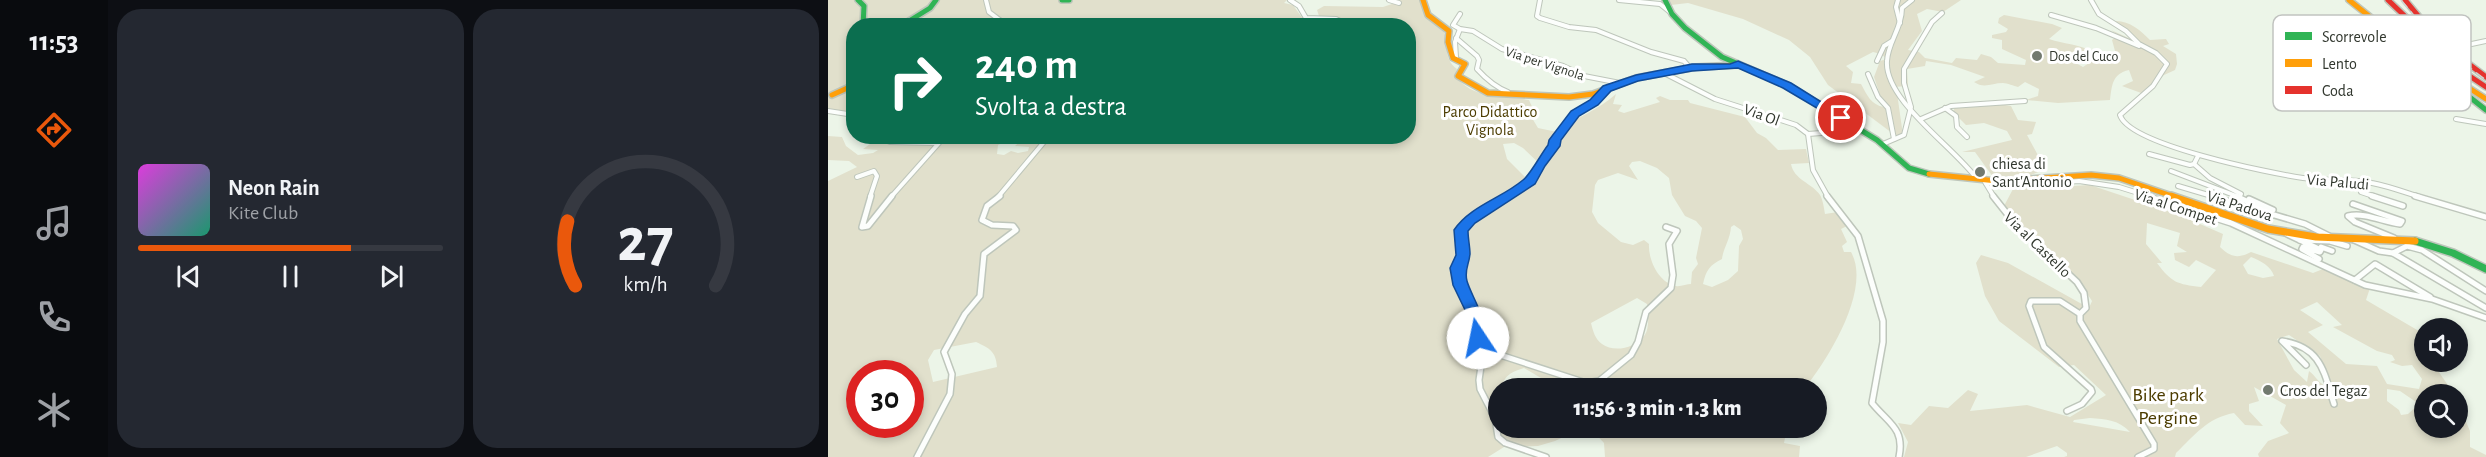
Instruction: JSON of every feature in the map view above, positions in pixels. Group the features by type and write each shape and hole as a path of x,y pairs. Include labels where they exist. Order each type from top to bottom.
{"main road":[{"path":"858,0 864,6 863,18"},
{"path":"914,18 930,8 936,0"},
{"path":"1062,0 1069,0"},
{"path":"1423,0 1428,15 1449,31 1449,50 1453,58 1465,64 1458,76 1470,85 1488,93 1569,98 1593,94 1636,78 1690,68 1738,64"},
{"path":"1665,0 1672,14"},
{"path":"2388,0 2403,15"},
{"path":"2405,0 2416,15"},
{"path":"2351,1 2367,15"},
{"name":"Via Padova","path":"1672,14 1685,28 1728,60 1787,85 1883,144 1909,168 1982,181 2091,175 2119,178 2285,233 2402,240 2433,245 2486,269"},
{"path":"1715,67 1728,60"},
{"path":"2471,66 2486,77"},
{"path":"2471,78 2486,87"},
{"path":"2471,88 2486,98"},
{"path":"830,96 846,89"},
{"path":"2471,89 2486,98"},
{"path":"2471,100 2486,112"}],"street":[{"path":"986,0 989,12 997,18"},
{"path":"1290,0 1299,6 1306,18"},
{"path":"1389,0 1399,3"},
{"path":"1540,0 1537,16 1540,18 1618,38 1651,52 1684,61 1690,68"},
{"path":"1618,0 1660,4 1672,14"},
{"path":"1899,0 1896,7 1901,25"},
{"path":"1912,0 1902,8 1901,25 1886,57 1887,71 1909,112 1921,119 1950,146 1982,181"},
{"path":"2091,0 2099,14 2163,59"},
{"path":"1883,144 1904,135 1911,107 1904,83 1904,69 1932,22 1942,13"},
{"path":"1457,61 1454,54 1460,29 1453,25 1460,14"},
{"path":"2051,15 2074,19 2121,37 2163,59"},
{"name":"Via per Vignola","path":"1460,29 1473,31 1502,50 1563,66 1584,76 1620,83"},
{"path":"1456,38 1477,56 1479,60 1477,69 1486,76 1491,85 1516,96"},
{"path":"1877,61 1884,46 1893,41"},
{"path":"2471,44 2486,41"},
{"name":"Via Paludi","path":"2163,59 2167,64 2166,68 2154,86 2120,115 2122,122 2135,132 2198,156 2303,178 2381,185 2486,217"},
{"name":"Via Ol","path":"1666,74 1715,99 1796,125 1808,134"},
{"path":"1868,74 1878,97 1888,108 1894,139"},
{"path":"1607,88 1594,103 1575,114 1555,140 1554,146 1539,165 1531,181 1470,220 1461,230 1463,255 1458,268 1460,285 1465,291 1473,312 1478,338 1488,351 1586,383 1599,381 1631,355 1638,342 1646,312 1671,288 1673,275 1669,244 1677,231 1666,227"},
{"path":"1921,119 1951,106 2025,101"},
{"path":"1945,108 1956,117 1957,127 1967,137"},
{"path":"828,111 846,114"},
{"path":"2456,119 2486,124"},
{"path":"1861,130 1808,134 1813,170 1831,202 1858,236 1871,277 1882,321 1883,342 1872,403 1880,415 1896,427 1901,434 1902,446 1899,457"},
{"path":"857,177 874,171 878,176 862,227 868,226 901,184 938,144"},
{"path":"917,457 950,394 952,374 944,352 965,314 980,296 984,254 1016,230 1013,226 992,225 982,219 987,206 1001,195 1042,144"},
{"path":"2149,154 2184,164 2194,164 2224,187 2274,213"},
{"path":"2194,164 2198,156"},
{"path":"2171,171 2243,198 2274,213"},
{"name":"Via al Compet","path":"1982,181 2024,185 2079,181 2119,188 2231,223 2355,280 2391,291 2432,299 2486,318"},
{"name":"Via al Castello","path":"1982,181 2003,211 2077,282 2084,293 2086,308 2080,314 2080,321 2151,435 2154,449 2138,457"},
{"path":"2378,197 2381,185"},
{"path":"2178,186 2274,213 2305,224 2331,237"},
{"path":"2361,192 2403,206"},
{"path":"2353,204 2402,221 2400,224 2390,224 2353,214 2348,216 2355,222 2382,234 2402,240"},
{"path":"2285,233 2321,250 2320,252 2303,247 2302,249 2319,259"},
{"path":"2292,238 2332,251"},
{"path":"2349,238 2393,253 2486,308"},
{"path":"2301,240 2330,241 2347,246"},
{"path":"2393,253 2407,246 2422,250 2486,291"},
{"name":"Via al Compet","path":"2355,280 2374,264 2432,299"},
{"path":"2067,411 2082,404 2092,392 2091,389 2044,347 2029,306 2031,301 2060,301 2080,314"},
{"path":"2306,365 2282,341 2290,342 2320,363 2325,371 2334,404"},
{"path":"1484,346 1479,380 1480,389 1495,418 1498,436 1505,443 1546,457"}],"green space":[{"path":"828,0 1062,0 1069,3 1072,0 1287,0 1284,3 1293,5 1302,18 846,18 846,116 836,113 828,114"},
{"name":"Parco Didattico Vignola","path":"1385,0 1421,0 1429,20 1443,30 1449,60 1457,69 1455,75 1462,83 1479,93 1529,100 1534,111 1532,118 1538,128 1557,132 1616,94 1613,104 1622,105 1618,111 1624,113 1660,102 1656,98 1660,96 1670,100 1688,100 1690,103 1745,117 1757,133 1778,150 1806,149 1809,163 1791,164 1793,169 1799,178 1813,187 1820,195 1825,214 1838,212 1849,225 1841,229 1847,242 1842,246 1844,252 1851,252 1856,267 1856,285 1852,304 1835,342 1812,378 1541,378 1524,368 1506,378 1488,378 1488,438 1561,438 1538,446 1504,447 1488,457 828,457 828,181 857,167 849,161 828,160 828,136 842,137 846,146 858,155 878,150 863,149 870,144 1000,144 997,154 1004,155 1011,151 1018,153 1028,151 1029,147 1015,146 1017,144 1416,144 1416,18 1319,16 1317,10 1324,6 1383,7 1395,3","holes":["1514,143 1523,148 1543,167 1541,175 1527,179 1507,159 1503,144","1640,161 1657,168 1669,178 1672,195 1685,216 1696,221 1702,228 1696,258 1698,264 1692,272 1691,284 1676,286 1664,280 1650,257 1649,244 1644,240 1633,245 1621,242 1598,223 1592,212 1595,185 1598,180 1618,173 1638,180 1629,166 1632,162","1734,225 1741,230 1743,239 1739,246 1738,271 1728,280 1712,287 1703,284 1709,269 1722,259 1731,227","1637,298 1647,304 1646,333 1635,344 1624,348 1612,348 1602,344 1596,337 1591,323","976,342 991,351 997,367 933,382 928,360 934,350"]},
{"path":"1669,0 1961,0 1943,12 1927,9 1917,14 1922,31 1908,50 1919,52 1925,58 1952,63 1956,58 1977,60 1981,54 1991,57 1998,63 2025,65 2026,60 2002,49 2002,40 1992,38 1992,35 2006,32 2008,29 1998,23 1999,18 2004,15 2062,28 2049,39 2092,51 2086,53 2074,51 2072,61 2083,67 2098,57 2115,51 2112,40 2118,35 2111,30 2135,41 2128,30 2114,21 2129,24 2150,40 2166,39 2169,44 2163,46 2176,54 2177,64 2175,70 2164,75 2144,94 2122,86 2133,81 2129,70 2116,77 2112,85 2110,100 2058,103 2026,100 2038,96 2039,89 2025,82 2018,87 2003,83 1981,85 1974,82 1985,77 1951,65 1926,61 1925,66 1907,69 1908,86 1893,87 1897,93 1903,135 1896,136 1828,85 1810,57 1789,40 1743,19 1688,3 1671,5","holes":["1873,52 1887,59 1880,61 1874,77 1884,107 1873,102 1861,84 1851,83 1853,72 1846,66"]},
{"path":"1999,104 2011,106 2018,120 2036,122 2032,134 2027,135 2040,159 2041,171 2031,175 1993,177 1975,152 1962,152 2012,140 2007,131 1984,123 1966,125 1953,112 1955,107"},
{"name":"Bike park Pergine","path":"2090,185 2177,214 2223,234 2220,247 2231,255 2242,256 2251,252 2313,273 2323,269 2370,288 2366,300 2414,328 2414,368 2412,365 2402,366 2390,362 2395,360 2392,355 2377,351 2333,327 2342,325 2317,302 2300,310 2323,325 2308,332 2346,364 2377,366 2387,384 2414,388 2414,401 2400,391 2387,389 2387,401 2399,410 2401,415 2408,414 2414,409 2414,438 2468,438 2468,426 2470,447 2486,457 2259,457 2258,454 2268,441 2289,433 2280,423 2286,405 2254,387 2259,401 2249,404 2249,411 2263,426 2245,425 2234,413 2225,415 2202,428 2176,453 2175,457 2064,457 2067,453 2057,446 2026,457 1904,457 1908,442 1898,423 1911,425 1929,406 1948,408 1968,390 1978,394 1970,411 2027,405 2070,417 2106,395 2074,365 2059,367 1999,321 1985,296 1976,263 1981,255 2008,263 2089,308 2092,301 2075,275 2032,237 2004,206 2013,189","holes":["2147,223 2180,233 2177,246 2187,252 2174,253 2175,260 2189,267 2196,260 2216,270 2201,287 2180,283 2171,279 2162,270 2157,263 2162,263 2146,244","2251,257 2262,262 2273,272 2274,276 2263,278 2248,274 2243,265","2289,335 2320,356 2329,380 2326,386 2309,371 2307,382 2294,370 2277,339","2090,418 2107,420 2121,425 2130,432 2073,422"]},
{"path":"2417,372 2439,372 2447,384 2420,384 2422,379"},
{"path":"1599,438 1785,438 1784,443 1800,446 1799,457 1605,457 1604,443"}],"railway":[{"path":"2401,0 2414,15"},
{"path":"2471,69 2486,80"}],"traffic: fast":[{"path":"858,0 864,6 863,18"},
{"path":"914,18 930,8 936,0"},
{"path":"1062,0 1069,0"},
{"path":"1665,0 1672,14 1685,28 1722,57 1787,85 1877,140 1909,168 1929,174"},
{"path":"2471,98 2486,110"},
{"path":"2415,241 2453,253 2486,269"}],"traffic: slow":[{"path":"1423,0 1428,15 1449,31 1448,42 1453,58 1465,64 1458,76 1488,93 1569,97 1593,94 1636,78 1696,67 1738,65"},
{"path":"2349,0 2368,15"},
{"path":"832,95 846,89"},
{"path":"2471,89 2486,99"},
{"path":"1929,174 1997,181 2091,175 2119,178 2268,229 2316,237 2415,241"}],"traffic: jam":[{"path":"2388,0 2404,15"},
{"path":"2405,0 2415,15"},
{"path":"2471,67 2486,77"},
{"path":"2471,77 2486,87"}],"place":[{"name":"Dos del Cuco","path":"2037,56"},
{"name":"chiesa di Sant'Antonio","path":"1980,172"},
{"name":"Cros del Tegaz","path":"2268,390"}],"route":[{"path":"1478,338 1473,312 1465,291 1460,285 1458,268 1463,255 1460,242 1461,230 1470,220 1482,215 1531,181 1544,157 1554,146 1555,140 1575,114 1594,103 1607,88 1636,78 1692,68 1732,67 1738,64 1787,85 1841,118"}]}
